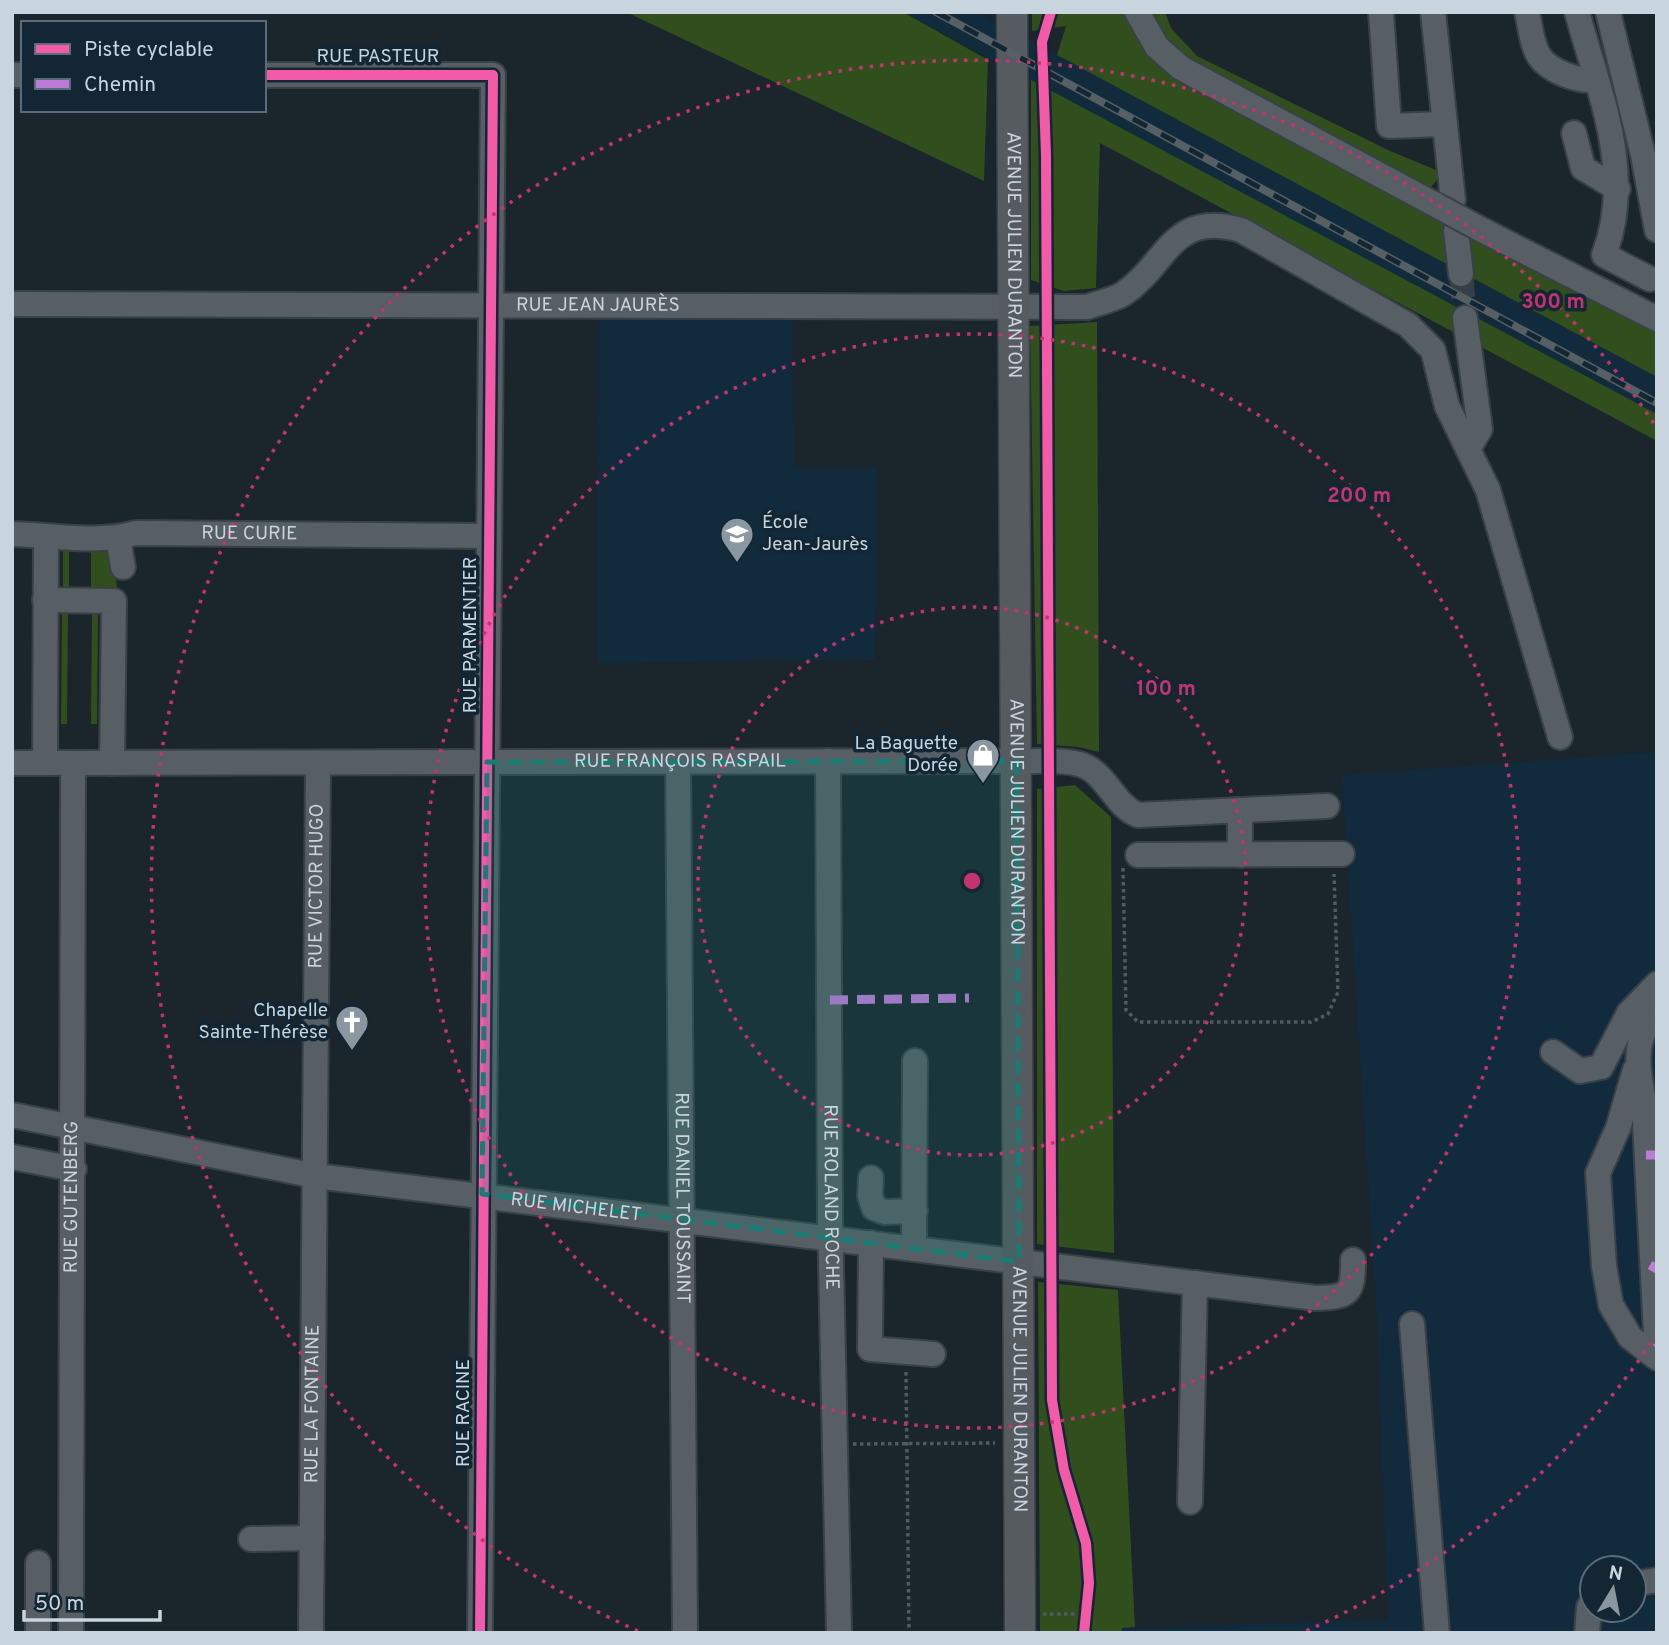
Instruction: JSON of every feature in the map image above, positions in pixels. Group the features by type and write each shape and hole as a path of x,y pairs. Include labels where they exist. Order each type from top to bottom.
{"main road":[{"name":"AVENUE JULIEN DURANTON","path":"1012,12 1020,1633"}],"street":[{"path":"1137,12 1157,47 1181,68 1443,202 1482,230 1657,319"},
{"path":"1381,12 1389,126 1446,132"},
{"path":"1433,12 1446,132 1443,202"},
{"path":"1527,12 1538,55 1548,65 1580,81 1595,80"},
{"path":"1577,12 1616,157 1618,188 1615,227 1604,255 1650,279"},
{"path":"1608,12 1640,143 1657,230"},
{"name":"RUE PASTEUR","path":"266,75 493,75"},
{"name":"RUE PARMENTIER","path":"482,1194 493,75"},
{"path":"1574,133 1583,168 1618,188"},
{"name":"RUE JEAN JAURÈS","path":"12,304 1087,307 1122,295 1176,237 1217,223 1241,230 1408,325 1433,350 1447,406 1488,490 1560,737"},
{"path":"1456,231 1461,274"},
{"path":"1465,318 1480,429 1468,449"},
{"name":"RUE CURIE","path":"12,534 46,538 118,538 136,533 489,536"},
{"path":"45,762 46,538"},
{"path":"118,538 123,567"},
{"path":"45,600 114,601 112,763"},
{"name":"RUE ROLAND ROCHE","path":"828,761 831,1238 838,1633"},
{"name":"RUE FRANÇOIS RASPAIL","path":"12,762 318,764 1017,761 1081,764 1100,777 1130,812 1138,815 1327,806"},
{"name":"RUE DANIEL TOUSSAINT","path":"678,762 685,1633"},
{"name":"RUE GUTENBERG","path":"72,1633 74,763"},
{"name":"RUE VICTOR HUGO","path":"316,1175 318,764"},
{"path":"1240,810 1240,855"},
{"path":"1138,855 1338,854"},
{"path":"1657,984 1644,1017 1637,1066 1618,1128 1598,1173 1604,1266 1611,1305 1630,1337 1657,1358"},
{"path":"1553,1052 1580,1071 1601,1067 1644,1017"},
{"path":"914,1249 915,1061"},
{"path":"1637,1066 1644,1103 1652,1212 1657,1352"},
{"name":"RUE MICHELET","path":"12,1115 316,1175 1316,1298 1337,1297 1349,1292 1353,1284 1353,1260"},
{"path":"12,1157 74,1169"},
{"name":"RUE LA FONTAINE","path":"311,1633 316,1175"},
{"path":"871,1178 870,1196 874,1208 885,1212 915,1211"},
{"name":"RUE RACINE","path":"480,1633 482,1194"},
{"path":"871,1243 870,1349 933,1354"},
{"path":"1190,1502 1195,1283"},
{"path":"1412,1324 1437,1633"},
{"path":"251,1539 312,1538"},
{"path":"38,1563 38,1633"}],"path":[{"path":"1138,855 1123,864 1126,1010 1138,1022 1311,1022 1328,1014 1338,992 1338,854"},
{"path":"906,1352 909,1633"},
{"path":"834,1444 995,1443"}],"highlighted area":[{"path":"1017,761 1019,1262 482,1194 487,762"}],"shaded area":[{"path":"903,12 976,12 1057,55 1657,377 1657,414"},
{"name":"École Jean-Jaurès","path":"599,318 792,319 794,468 877,468 875,660 598,663"},
{"path":"1657,752 1657,1633 1122,1633 1122,1628 1388,1620 1377,1319 1342,775"}],"green space":[{"path":"626,12 903,12 988,60 984,181"},
{"path":"1032,12 1126,12 1179,80 1657,331 1657,377 1057,55 1066,26 1032,31"},
{"path":"1148,12 1165,12 1171,28 1197,56 1388,150 1443,173 1431,187 1189,61 1165,41"},
{"path":"1031,80 1657,414 1657,441 1100,143 1096,288 1064,291 1031,280"},
{"path":"1097,322 1099,752 1079,747 1037,744 1030,326"},
{"path":"63,551 69,551 69,590 63,590"},
{"path":"114,551 117,590 91,590 91,552"},
{"path":"62,611 68,611 67,724 61,724"},
{"path":"92,611 98,611 97,724 91,724"},
{"path":"1075,785 1111,817 1114,1253 1037,1244 1037,789"},
{"path":"1038,1282 1118,1290 1135,1627 1122,1628 1122,1633 1040,1633"}],"tunnel":[{"path":"1461,274 1465,318"}],"railway":[{"path":"936,12 1657,403"}],"marked path":[{"path":"830,1000 969,998"},
{"path":"1646,1155 1657,1155"},
{"path":"1650,1265 1657,1269"}],"cycle path":[{"path":"1051,12 1042,42 1046,155 1052,1400 1064,1470 1086,1543 1089,1583 1084,1633"},
{"path":"266,75 493,75 480,1633"}],"place":[{"name":"École Jean-Jaurès","path":"737,564"},
{"name":"La Baguette Dorée","path":"983,785"},
{"name":"Chapelle Sainte-Thérèse","path":"352,1052"}]}
